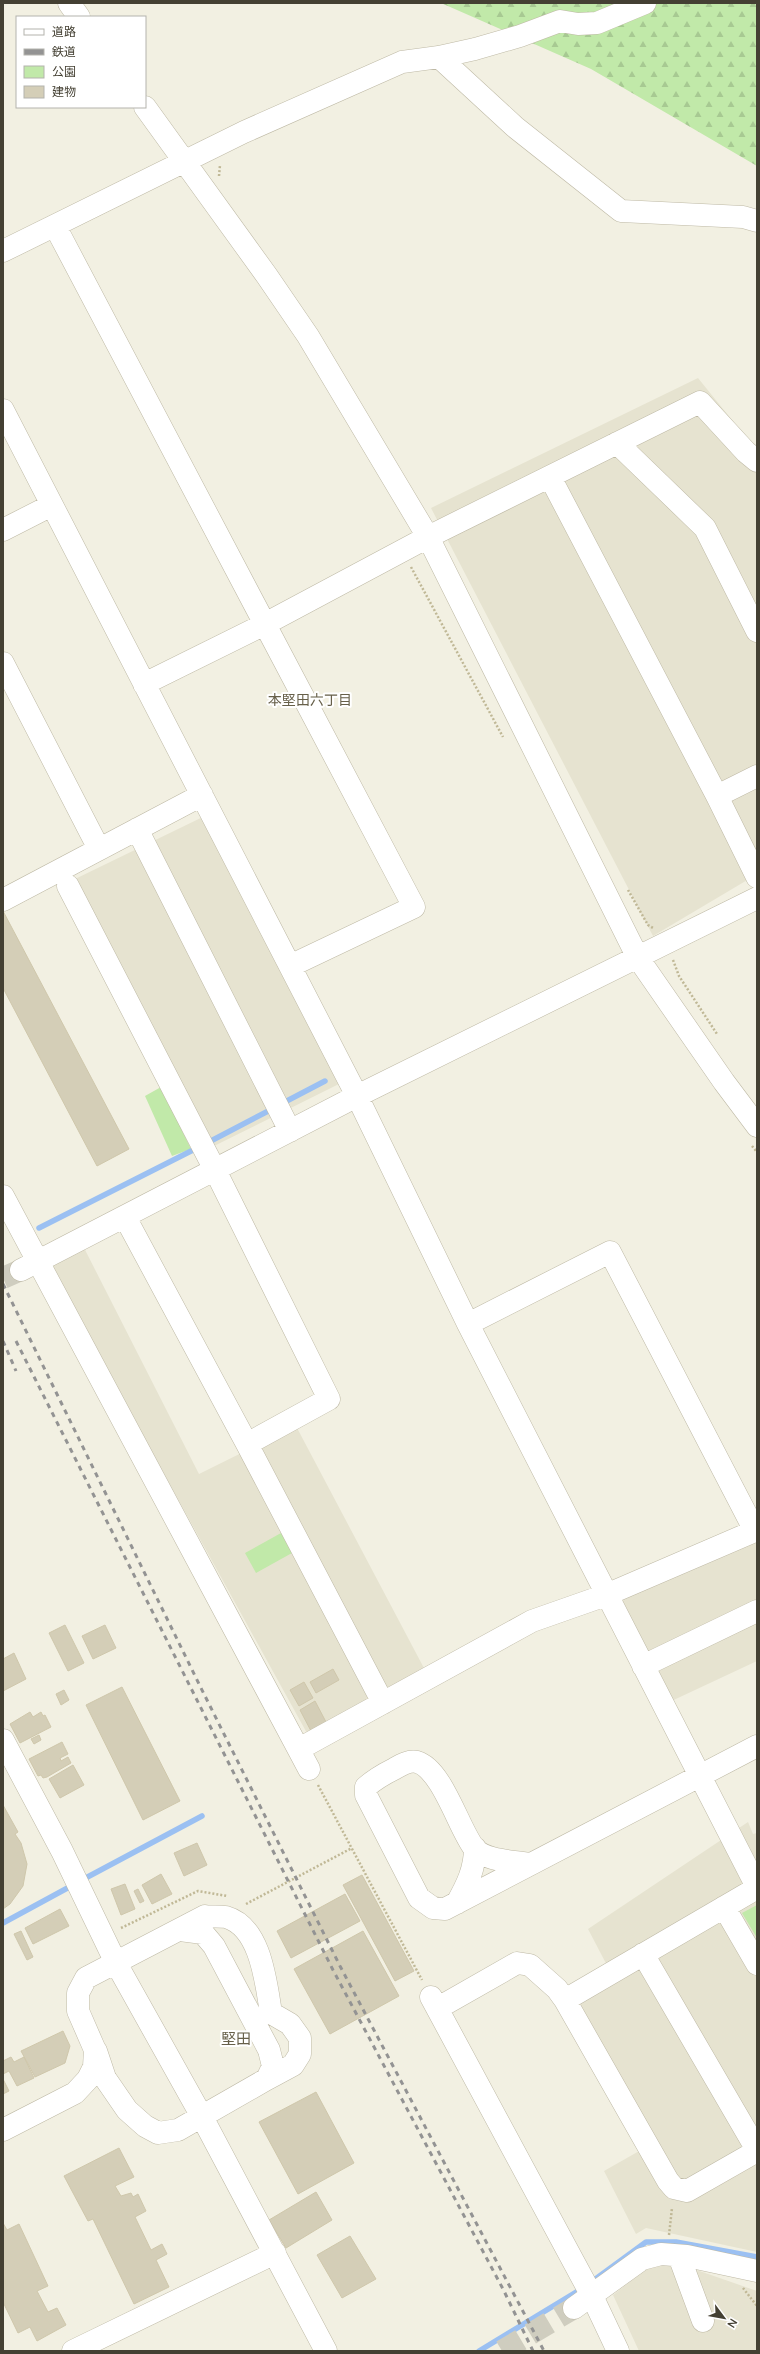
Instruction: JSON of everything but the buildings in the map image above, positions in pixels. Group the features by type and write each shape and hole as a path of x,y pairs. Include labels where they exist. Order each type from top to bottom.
{"street":[{"path":"69,3 78,16"},
{"path":"3,251 184,161 402,62 439,57 520,36 560,21 578,24 597,23 645,3"},
{"path":"439,57 515,127 621,211 743,217 757,221"},
{"path":"146,108 267,276 308,336 428,537 638,958 724,1082 757,1126"},
{"path":"55,226 414,907 290,966"},
{"path":"144,684 265,624 428,537 700,402 757,461"},
{"path":"3,410 357,1096 468,1324 757,1887 565,2000"},
{"path":"618,443 705,528 757,631"},
{"path":"550,477 717,796 757,877"},
{"path":"3,530 52,505"},
{"path":"3,663 98,849"},
{"path":"717,796 757,776"},
{"path":"3,900 202,795"},
{"path":"137,829 290,1131"},
{"path":"68,886 215,1170 329,1399 247,1444"},
{"path":"29,1265 125,1217 357,1096 757,898"},
{"path":"3,1196 29,1265 309,1769"},
{"path":"125,1217 247,1444 383,1703"},
{"path":"299,1749 532,1621 606,1595 756,1531 610,1252 468,1324"},
{"path":"643,1666 757,1611"},
{"path":"3,1740 62,1850 116,1963 276,2253 326,2351"},
{"path":"529,1864 486,1856 475,1848 440,1784 428,1770 418,1762 408,1762 374,1779 366,1787 366,1795 419,1898 433,1908 445,1909 757,1746"},
{"path":"456,1903 469,1880 475,1860 475,1848"},
{"path":"724,1907 757,1964"},
{"path":"127,2110 105,2078 78,2011 78,1993 86,1978 205,1916 226,1917 242,1926 255,1945 263,1967 263,2018 273,2066 267,2079"},
{"path":"75,2093 99,2095 112,2099 127,2110 144,2126 158,2133 178,2130 201,2115 293,2065 300,2054 300,2038 290,2024 263,2018 214,1946 202,1933 180,1930"},
{"path":"618,2351 587,2288 434,2002 517,1964 530,1965 557,1988 668,2181 674,2188 686,2191 757,2150 643,1954"},
{"path":"3,2130 75,2093 88,2079 94,2067 95,2050"},
{"path":"72,2351 276,2253"},
{"path":"574,2308 587,2288 642,2259 661,2254 757,2271"},
{"path":"679,2256 703,2321"}],"path":[{"path":"671,953 679,976 718,1036"},
{"path":"309,1769 434,2002"},
{"path":"240,1902 246,1904 352,1848"},
{"path":"103,1936 198,1891 229,1897"},
{"path":"669,2236 674,2188"}],"shaded area":[{"path":"698,378 757,451 757,890 749,879 653,936 431,508"},
{"path":"211,813 349,1079 212,1147 73,880"},
{"path":"79,1238 199,1474 296,1426 425,1670 308,1735 44,1256"},
{"path":"757,1520 757,1661 663,1705 606,1595"},
{"path":"748,1822 753,1834 757,1833 757,2252 646,2228 636,2234 604,2171 648,2146 565,2000 611,1973 588,1929"},
{"path":"666,2264 688,2267 757,2291 757,2351 639,2351 613,2295 650,2266"}],"green space":[{"path":"441,3 757,3 757,166 591,69"},
{"path":"161,1087 191,1149 172,1156 145,1096"},
{"path":"281,1533 292,1553 256,1573 245,1553"},
{"path":"757,1905 757,1938 742,1913"}],"waterway":[{"path":"281,1104 325,1081"},
{"path":"207,1143 274,1108"},
{"path":"39,1228 199,1147"},
{"path":"80,1881 202,1816"},
{"path":"3,1923 73,1885"},
{"path":"590,2283 646,2242 676,2242 757,2257"},
{"path":"479,2351 583,2288"}],"tunnel":[{"path":"3,1278 21,1270"},
{"path":"502,2351 574,2308"}],"railway":[{"path":"3,1284 200,1686 340,1966 544,2351"},
{"path":"3,1341 16,1371"},
{"path":"16,1341 333,1970 503,2289 533,2351"}],"district":[{"name":"本堅田六丁目","path":"310,700"},
{"name":"堅田","path":"236,2039"}]}
